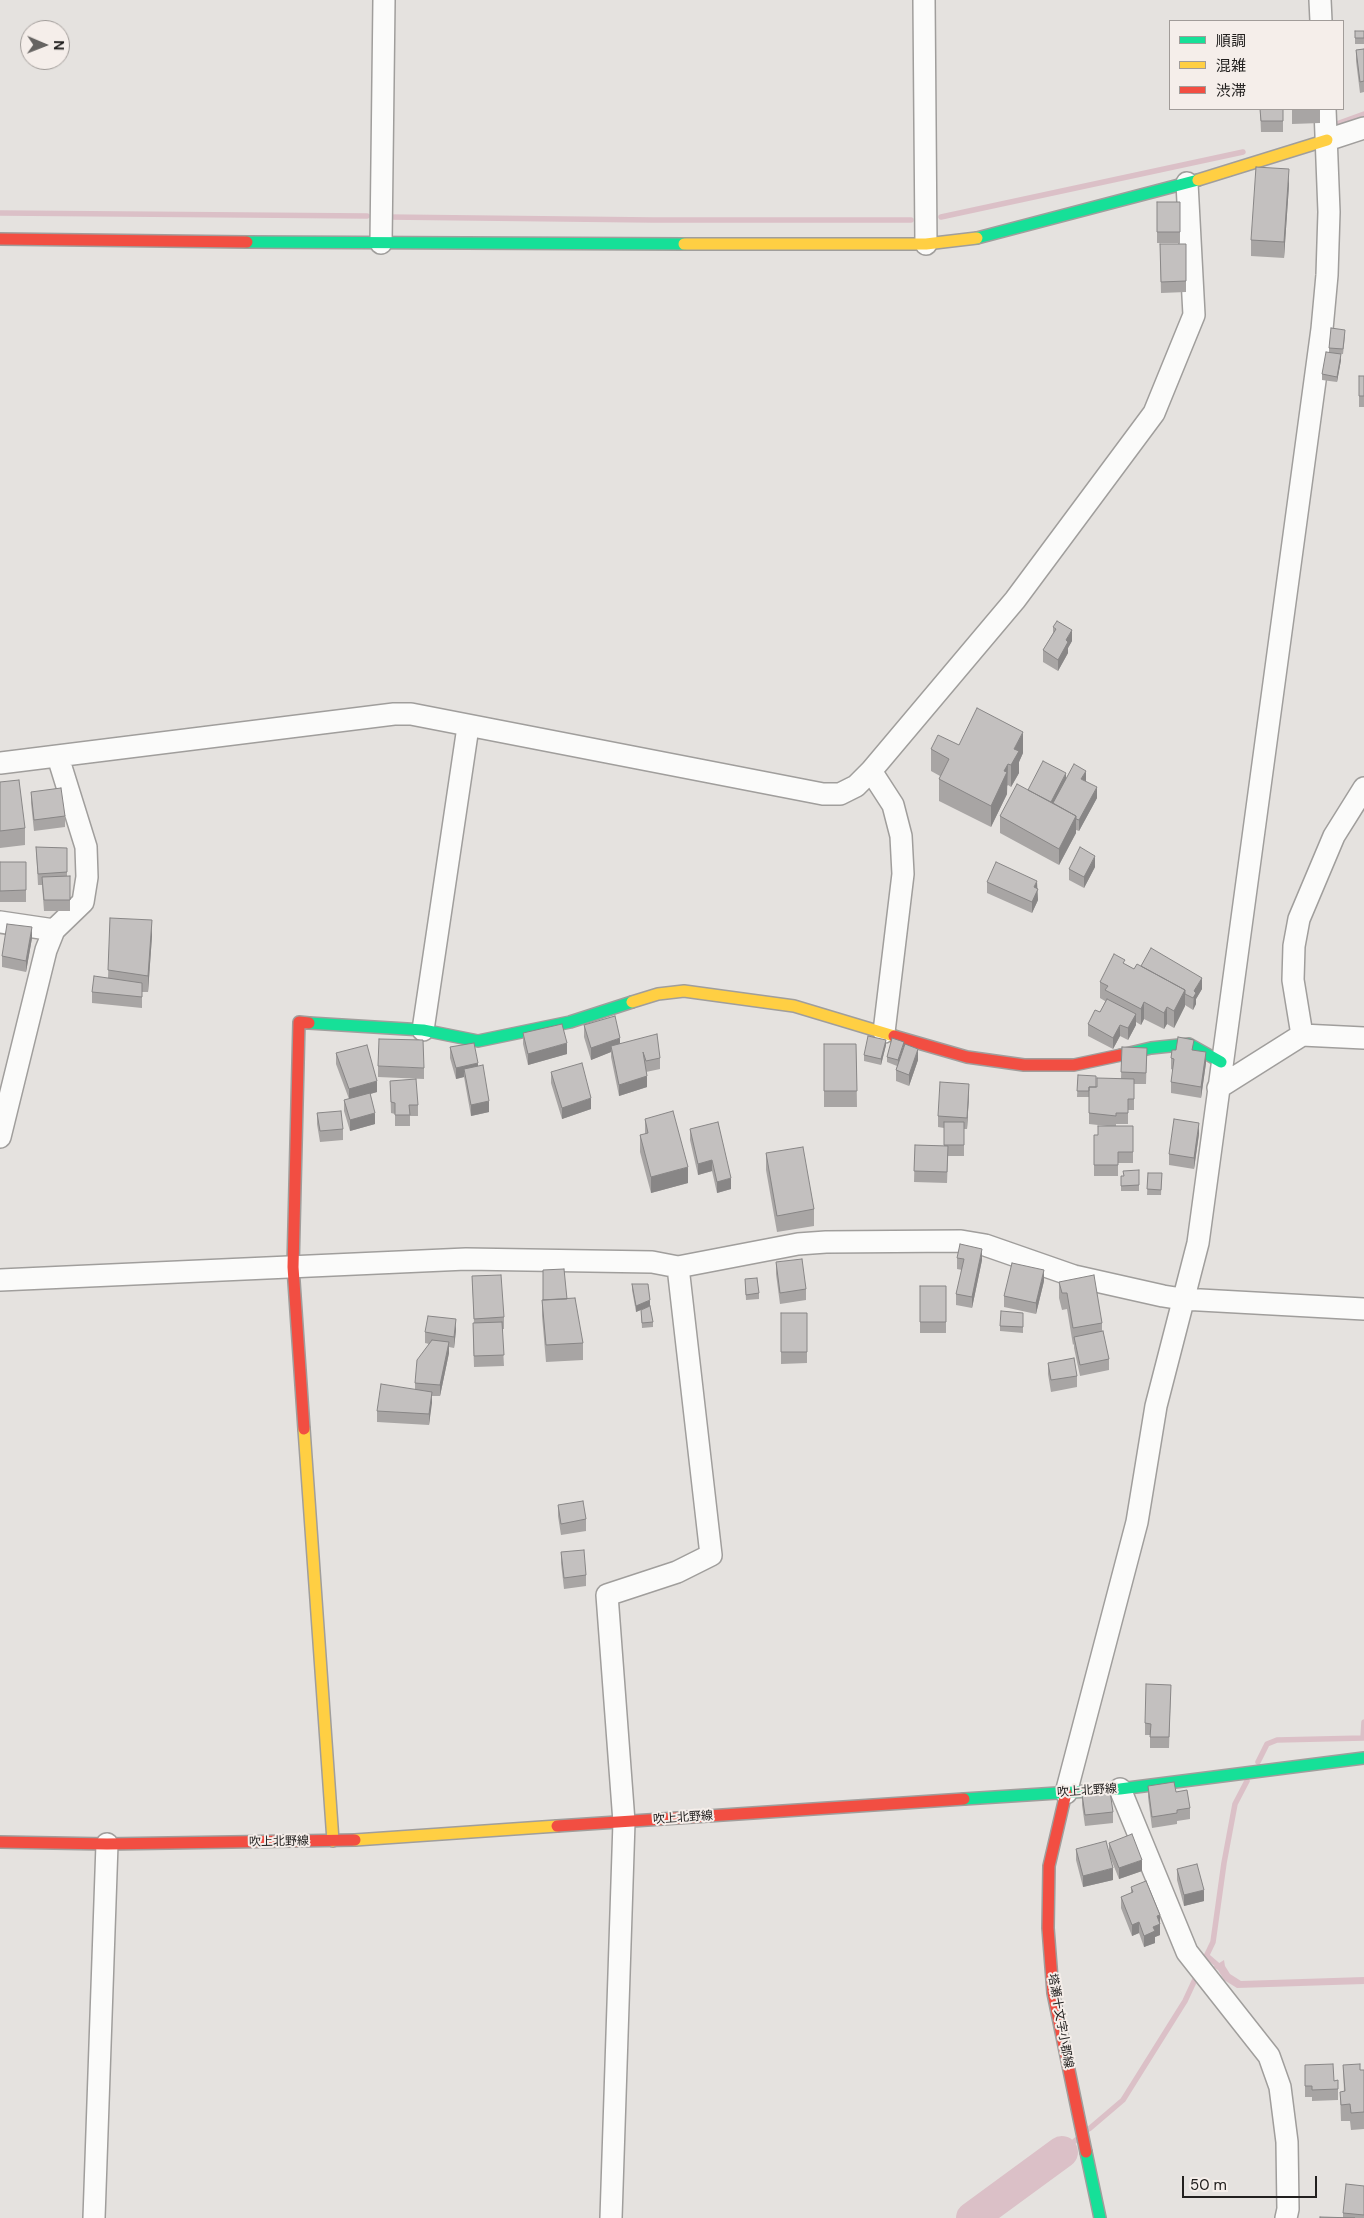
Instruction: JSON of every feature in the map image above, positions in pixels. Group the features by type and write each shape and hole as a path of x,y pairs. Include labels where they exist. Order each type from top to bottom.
{"street":[{"path":"381,243 384,0"},
{"path":"924,0 926,244"},
{"path":"1320,0 1321,20"},
{"path":"1066,1793 1136,1522 1156,1406 1198,1243 1322,329 1327,275 1329,212 1325,110"},
{"path":"0,239 381,243 926,244 972,239 1187,183 1364,128"},
{"path":"0,763 394,714 411,714 823,794 840,794 856,786 871,772 1015,600 1154,413 1194,315 1187,183"},
{"path":"424,1030 468,726"},
{"path":"0,1137 5,1091 46,950 54,930 83,902 87,877 86,847 58,756"},
{"path":"871,772 893,805 901,836 903,874 884,1032"},
{"path":"1302,1034 1294,980 1294,946 1299,919 1334,836 1364,788"},
{"path":"0,922 54,930"},
{"path":"333,1841 293,1267 299,1022 424,1030 478,1041 570,1022 658,994 684,991 794,1006 967,1056 1024,1065 1074,1065 1151,1048 1190,1044 1222,1062"},
{"path":"1218,1088 1302,1034 1364,1038"},
{"path":"0,1280 466,1259 652,1262 678,1267 798,1244 961,1241 985,1245 1092,1281 1182,1300 1364,1309"},
{"path":"611,2218 624,1822 608,1595 677,1572 711,1555 678,1267"},
{"name":"吹上北野線","path":"0,1842 107,1844 333,1841 1066,1793 1364,1758"},
{"path":"1120,1788 1187,1952 1269,2056 1280,2087 1287,2142 1288,2209 1286,2218"},
{"name":"塔瀬十文字小郡線","path":"1066,1793 1049,1866 1048,1928 1053,1994 1100,2218"},
{"path":"94,2218 107,1844"}],"shaded area":[{"path":"1224,1960 1230,1974 1241,1981 1364,1977 1364,1984 1237,1988 1224,1980 1218,1970 1213,1967"}],"building":[{"path":"1355,31 1364,31 1364,38 1355,38"},
{"path":"1364,49 1364,81 1360,82 1356,50"},
{"path":"1260,110 1283,110 1283,121 1261,121"},
{"path":"1256,167 1289,169 1284,242 1251,240"},
{"path":"1157,202 1180,202 1180,232 1157,232"},
{"path":"1160,244 1186,244 1186,281 1161,282"},
{"path":"1331,328 1345,330 1343,349 1329,348"},
{"path":"1326,352 1341,354 1337,377 1322,374"},
{"path":"1359,376 1364,376 1364,396 1359,396"},
{"path":"1057,621 1072,630 1058,660 1043,650 1056,629 1053,627"},
{"path":"977,708 1023,732 1014,749 1019,751 1011,765 1008,764 1004,771 1007,772 991,806 939,779 949,759 931,749 938,735 959,745"},
{"path":"1043,761 1066,773 1051,802 1028,790"},
{"path":"1074,764 1086,771 1081,779 1097,787 1079,820 1076,819 1076,816 1053,803"},
{"path":"19,780 25,828 0,831 0,782"},
{"path":"1017,784 1076,816 1059,849 1000,816"},
{"path":"61,788 65,816 34,820 31,792"},
{"path":"36,847 67,848 67,872 38,874"},
{"path":"1080,847 1095,856 1084,877 1069,869"},
{"path":"0,862 26,862 26,890 0,891"},
{"path":"996,862 1037,881 1034,887 1038,889 1032,902 987,882"},
{"path":"70,876 70,900 44,900 42,877"},
{"path":"110,918 152,920 148,976 108,970"},
{"path":"7,924 32,927 26,961 2,956"},
{"path":"1151,948 1202,978 1194,991 1196,993 1193,998 1185,994 1185,990 1141,966"},
{"path":"1114,954 1125,960 1123,963 1134,969 1137,964 1185,990 1174,1011 1167,1007 1164,1013 1144,1002 1141,1009 1105,990 1108,986 1100,982"},
{"path":"94,976 142,983 142,997 92,992"},
{"path":"1107,999 1136,1014 1128,1028 1120,1025 1113,1038 1088,1024 1095,1010 1100,1012"},
{"path":"615,1016 620,1038 591,1048 584,1025"},
{"path":"562,1024 567,1043 528,1054 523,1033"},
{"path":"657,1034 660,1058 646,1061 643,1052 647,1076 619,1085 611,1046"},
{"path":"868,1036 886,1040 881,1059 864,1055"},
{"path":"1178,1037 1194,1040 1192,1050 1206,1052 1201,1087 1171,1082 1174,1059 1171,1058 1172,1050 1176,1050"},
{"path":"892,1038 904,1042 898,1060 887,1057"},
{"path":"379,1039 423,1040 424,1068 378,1066"},
{"path":"474,1043 478,1063 456,1068 450,1047"},
{"path":"824,1044 856,1044 857,1091 824,1091"},
{"path":"905,1044 918,1049 909,1075 896,1070"},
{"path":"367,1045 377,1081 349,1089 336,1053"},
{"path":"1122,1047 1147,1048 1146,1073 1121,1072"},
{"path":"582,1063 591,1098 562,1108 551,1072"},
{"path":"483,1065 489,1101 471,1105 464,1069"},
{"path":"1078,1075 1096,1076 1096,1087 1089,1087 1089,1091 1077,1091"},
{"path":"1097,1078 1134,1079 1134,1099 1128,1099 1128,1113 1116,1113 1116,1116 1089,1113 1089,1087 1097,1087"},
{"path":"416,1079 418,1105 409,1105 410,1115 395,1115 395,1103 391,1102 390,1081"},
{"path":"940,1082 969,1084 967,1118 938,1116"},
{"path":"370,1093 375,1113 350,1120 344,1100"},
{"path":"341,1111 343,1129 320,1131 317,1113"},
{"path":"673,1111 688,1167 651,1177 640,1135 648,1133 645,1119"},
{"path":"1174,1119 1199,1123 1194,1158 1169,1154"},
{"path":"718,1122 731,1178 717,1182 712,1160 698,1164 690,1129"},
{"path":"944,1122 964,1122 964,1145 944,1145"},
{"path":"1098,1126 1133,1126 1133,1152 1118,1152 1118,1165 1094,1165 1094,1135 1098,1135"},
{"path":"915,1145 948,1146 947,1172 914,1171"},
{"path":"803,1147 814,1209 777,1216 766,1153"},
{"path":"1139,1170 1139,1185 1121,1186 1121,1176 1124,1176 1123,1171"},
{"path":"1148,1173 1162,1173 1161,1190 1147,1189"},
{"path":"960,1244 982,1249 972,1297 956,1294 964,1259 957,1258"},
{"path":"802,1259 806,1289 780,1293 776,1262"},
{"path":"1012,1263 1044,1270 1036,1303 1004,1296"},
{"path":"564,1269 567,1299 543,1300 543,1270"},
{"path":"501,1275 504,1317 474,1319 472,1276"},
{"path":"1094,1275 1102,1323 1073,1328 1067,1293 1062,1293 1059,1282"},
{"path":"757,1278 759,1293 746,1295 745,1279"},
{"path":"632,1284 648,1284 650,1300 636,1306"},
{"path":"920,1286 946,1286 946,1322 920,1322"},
{"path":"575,1298 583,1343 546,1345 542,1300"},
{"path":"650,1306 653,1322 642,1323 641,1310"},
{"path":"1001,1311 1023,1313 1023,1327 1000,1326"},
{"path":"781,1313 807,1313 807,1352 781,1352"},
{"path":"428,1316 456,1319 454,1337 425,1332"},
{"path":"502,1322 504,1355 474,1356 473,1323"},
{"path":"1103,1331 1109,1359 1080,1365 1074,1337"},
{"path":"432,1340 449,1342 440,1385 415,1383 417,1360"},
{"path":"1074,1358 1077,1376 1051,1380 1048,1363"},
{"path":"381,1384 432,1392 429,1414 377,1411"},
{"path":"583,1501 586,1519 561,1524 558,1505"},
{"path":"584,1550 586,1575 564,1578 561,1552"},
{"path":"1146,1684 1171,1685 1169,1737 1150,1737 1151,1724 1145,1723"},
{"path":"1174,1782 1176,1792 1187,1790 1190,1808 1177,1810 1177,1813 1152,1817 1148,1786"},
{"path":"1110,1791 1113,1812 1085,1815 1082,1794"},
{"path":"1132,1834 1142,1860 1119,1868 1109,1843"},
{"path":"1106,1841 1113,1868 1083,1876 1076,1849"},
{"path":"1197,1864 1204,1890 1184,1895 1177,1869"},
{"path":"1146,1881 1160,1915 1157,1916 1160,1924 1153,1927 1155,1931 1144,1936 1139,1922 1132,1925 1121,1897 1133,1892 1131,1887"},
{"path":"1333,2064 1334,2081 1338,2080 1338,2089 1312,2090 1312,2086 1305,2086 1305,2065"},
{"path":"1360,2064 1360,2070 1364,2070 1364,2112 1351,2113 1350,2104 1341,2105 1340,2092 1345,2091 1343,2065"},
{"path":"1346,2184 1364,2186 1364,2215 1343,2213"},
{"path":"1320,2217 1355,2218 1320,2218"}],"waterway":[{"path":"1331,126 1364,114"},
{"path":"941,217 1243,152"},
{"path":"0,213 367,216"},
{"path":"387,217 911,220"},
{"path":"1363,1738 1364,1722"},
{"path":"1258,1762 1267,1744 1277,1740 1364,1738"},
{"path":"1202,1965 1213,1942 1224,1863 1235,1804 1247,1781"},
{"path":"1207,1956 1221,1968"},
{"path":"1089,2129 1123,2100 1185,2001 1198,1973"},
{"path":"1062,2152 1076,2140"},
{"path":"972,2218 1062,2152"}],"traffic: fast":[{"path":"977,238 1198,180"},
{"path":"247,242 684,244"},
{"path":"309,1023 423,1030 478,1041 570,1022 632,1002"},
{"path":"1121,1055 1151,1048 1189,1044 1221,1062"},
{"path":"964,1799 1120,1789 1364,1758"},
{"path":"1086,2152 1100,2218"}],"traffic: slow":[{"path":"1198,180 1327,140"},
{"path":"684,244 926,244 977,238"},
{"path":"632,1002 658,994 684,991 794,1006 894,1036"},
{"path":"304,1429 333,1841"},
{"path":"355,1840 557,1826"}],"traffic: jam":[{"path":"0,239 247,242"},
{"path":"304,1429 293,1267 299,1022 309,1023"},
{"path":"894,1036 967,1057 1024,1065 1074,1065 1121,1055"},
{"path":"1066,1793 1049,1866 1048,1928 1053,1993 1086,2152"},
{"path":"557,1826 964,1799"},
{"path":"0,1842 107,1844 355,1840"}]}
